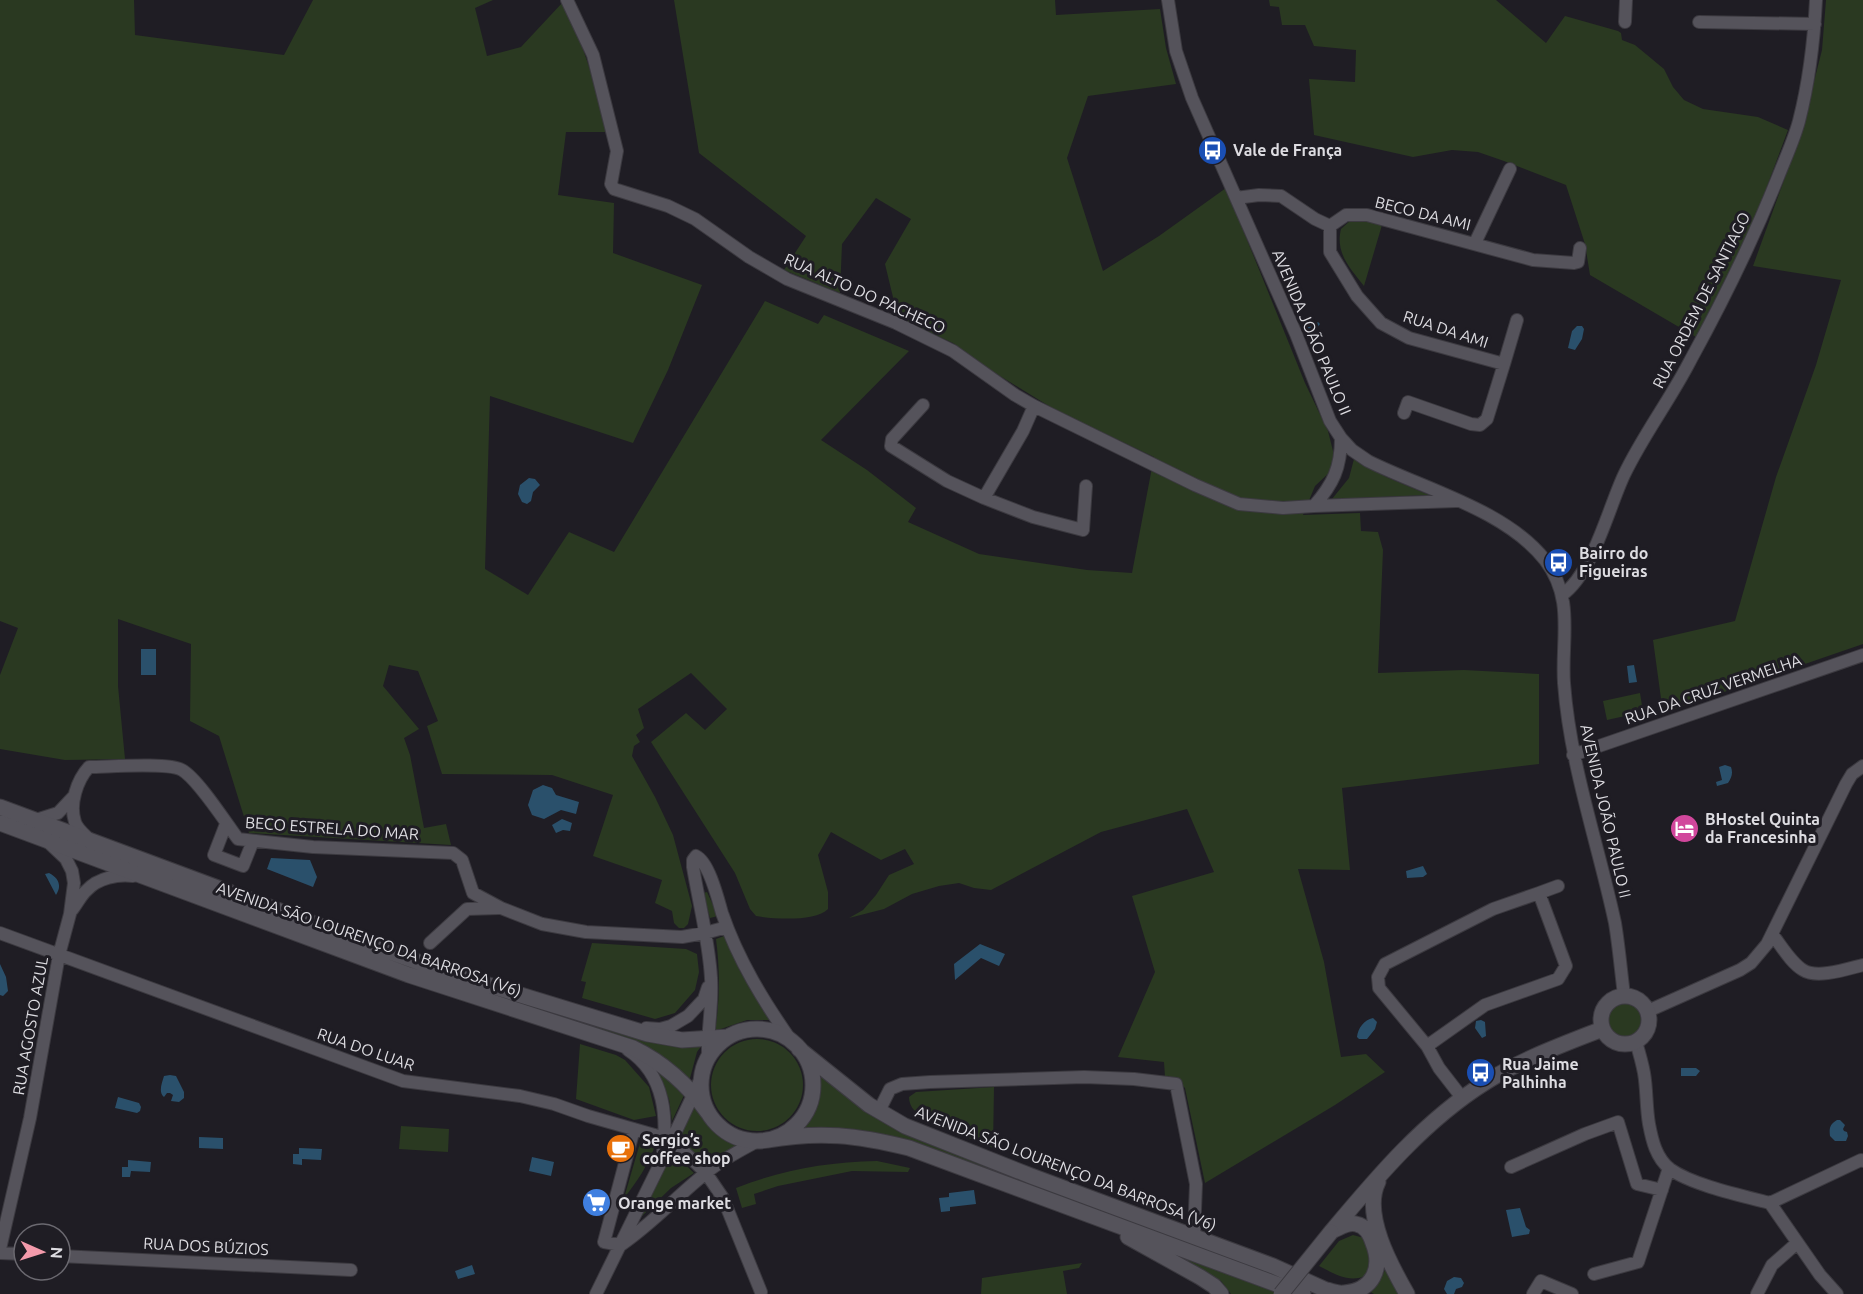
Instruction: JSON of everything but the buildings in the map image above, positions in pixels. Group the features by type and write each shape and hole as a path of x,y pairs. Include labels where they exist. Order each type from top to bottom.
{"main road":[{"name":"AVENIDA SÃO LOURENÇO DA BARROSA (V6)","path":"0,807 446,972 623,1027 682,1040 728,1037 756,1029 775,1032 795,1045 879,1112 904,1126 1273,1266 1330,1292"},
{"name":"AVENIDA SÃO LOURENÇO DA BARROSA (V6)","path":"0,823 409,975 611,1040 649,1056 693,1092 721,1128 730,1134 748,1140 762,1141 799,1135 830,1134 873,1139 909,1148 1303,1294"},
{"path":"1624,995 1638,999 1648,1011 1649,1026 1636,1042 1616,1043 1602,1029 1601,1014 1614,998 1624,995"},
{"path":"1281,1294 1389,1165 1437,1119 1485,1083 1528,1058 1602,1029"},
{"path":"709,1114 702,1096 702,1076 708,1058 728,1037"},
{"path":"762,1141 793,1128 809,1104 812,1094 809,1065 795,1045"},
{"path":"1389,1165 1376,1185 1373,1196 1373,1213 1384,1246 1407,1294"},
{"path":"1089,1215 1200,1277 1214,1286 1221,1294"},
{"path":"1330,1292 1343,1293 1361,1289 1370,1281 1376,1270 1378,1259 1370,1234 1363,1227 1354,1223 1346,1224 1331,1232"}],"street":[{"name":"RUA ALTO DO PACHECO","path":"567,0 593,55 617,151 612,188 695,219 741,252 787,279 896,323 953,351 1015,395 1035,406 1195,485 1239,504 1283,508 1458,501"},
{"name":"AVENIDA JOÃO PAULO II","path":"1168,0 1176,51 1192,98 1296,334 1330,421 1341,438 1352,450 1368,461 1494,518 1523,536 1546,561 1562,595 1566,616 1564,682 1573,755 1615,924 1624,995"},
{"path":"1625,22 1626,0"},
{"name":"RUA ORDEM DE SANTIAGO","path":"1562,595 1571,587 1586,565 1624,474 1690,362 1763,216 1798,123 1809,69 1816,0"},
{"path":"1699,22 1815,24"},
{"name":"BECO DA AMI","path":"1475,243 1510,169"},
{"path":"1236,198 1259,195 1281,196 1315,219 1330,226"},
{"name":"BECO DA AMI","path":"1330,226 1346,215 1367,215 1533,260 1578,262 1580,248"},
{"name":"RUA DA AMI","path":"1330,226 1330,252 1357,296 1381,323 1409,338 1504,364"},
{"name":"RUA DA AMI","path":"1404,413 1408,402 1480,425 1487,419 1517,320"},
{"path":"923,405 892,439 891,446 947,481 1033,517 1083,530 1086,486"},
{"path":"984,498 1035,406"},
{"path":"1314,506 1328,490 1336,473 1341,454 1341,438"},
{"name":"RUA DA CRUZ VERMELHA","path":"1573,755 1863,655"},
{"name":"BECO ESTRELA DO MAR","path":"74,796 82,775 89,767 160,766 182,770 197,784 238,839 313,847 453,853 462,860 473,893"},
{"path":"1648,1011 1740,970 1760,954 1846,784 1852,774 1863,766"},
{"path":"36,820 58,813 74,796"},
{"path":"74,796 75,822 81,832 93,842"},
{"path":"226,824 214,855 243,866 253,841"},
{"name":"RUA AGOSTO AZUL","path":"0,1251 30,1118 74,883 72,871 66,860 46,840"},
{"path":"708,1058 711,977 693,867 693,860 696,856 700,857 707,869 727,927 745,967 777,1021 795,1045"},
{"name":"RUA AGOSTO AZUL","path":"70,914 87,889 98,882 121,874 143,877"},
{"path":"1463,1099 1439,1068 1427,1046 1379,988 1378,977 1385,964 1493,909 1558,886"},
{"path":"430,943 467,909 473,893 501,908 542,924 586,932 682,936 727,927"},
{"path":"1427,1046 1485,1005 1558,979 1566,966 1539,893"},
{"path":"467,909 501,908"},
{"name":"RUA DO LUAR","path":"0,933 403,1081 520,1096 668,1138"},
{"path":"1772,934 1796,965 1805,972 1822,974 1863,965"},
{"path":"623,1027 660,1029 671,1026 688,1016 704,999 711,977"},
{"path":"611,1040 647,1066 661,1095 668,1138 705,1173 723,1197 761,1293"},
{"path":"1636,1042 1644,1074 1652,1141 1658,1155 1669,1168 1688,1178 1770,1203 1863,1161"},
{"path":"596,1294 662,1160 668,1138 702,1076"},
{"path":"879,1112 890,1089 902,1084 1084,1077 1176,1084 1196,1184 1194,1236"},
{"path":"1511,1167 1618,1122 1637,1184 1662,1190"},
{"path":"634,1129 604,1242 621,1245 642,1231 705,1173 723,1160 762,1141"},
{"path":"1594,1274 1638,1262 1669,1168"},
{"path":"1770,1203 1820,1275 1837,1294"},
{"path":"1757,1294 1772,1265 1797,1243"},
{"name":"RUA DOS BÚZIOS","path":"72,1257 351,1270"},
{"path":"1533,1294 1540,1281 1572,1294"}],"green space":[{"path":"0,0 134,0 135,35 284,55 313,0 493,0 475,8 487,56 521,47 563,2 583,50 608,132 566,132 558,195 614,203 613,253 702,285 668,370 633,443 490,396 485,569 528,595 569,532 614,552 765,301 818,324 824,315 909,351 821,440 867,470 916,508 908,522 979,554 1087,570 1132,573 1154,457 1057,411 995,373 953,343 898,318 885,264 911,219 876,198 842,244 840,293 784,270 806,236 699,153 674,0 1055,0 1056,15 1160,9 1166,48 1176,84 1088,96 1067,158 1103,271 1159,236 1226,188 1305,383 1328,431 1334,455 1331,471 1315,486 1303,515 1360,513 1361,531 1378,532 1383,550 1378,673 1464,670 1539,674 1539,764 1342,788 1350,870 1298,869 1324,962 1341,1057 1366,1054 1385,1072 1335,1105 1205,1183 1185,1088 1180,1083 1165,1077 1164,1062 1118,1057 1155,972 1132,896 1214,872 1187,809 1101,832 991,890 959,883 939,886 912,894 884,909 849,918 863,910 889,875 914,864 905,849 881,860 831,832 818,855 828,892 828,909 804,918 783,919 756,916 750,909 735,873 651,742 686,713 705,730 727,709 691,673 638,709 644,728 636,735 640,742 634,746 632,756 673,835 692,906 688,924 684,928 679,928 674,923 672,911 655,903 662,880 593,856 613,795 552,775 442,774 427,726 438,721 418,671 389,665 383,686 419,729 404,738 410,755 424,828 446,824 451,845 249,833 219,736 190,721 191,644 118,619 118,686 125,759 65,760 0,749 0,675 18,628 0,621"},
{"path":"1269,0 1496,0 1546,43 1565,16 1621,33 1622,40 1635,45 1664,69 1673,87 1684,100 1703,109 1758,117 1788,130 1753,224 1696,337 1590,275 1585,244 1566,185 1478,152 1452,150 1413,157 1314,135 1309,79 1355,82 1356,50 1314,46 1305,25 1282,25 1279,7 1270,6"},
{"path":"1826,0 1863,0 1863,644 1663,713 1653,640 1735,621 1776,477 1816,365 1841,280 1753,266 1801,133 1822,50"},
{"path":"1351,220 1365,220 1382,225 1364,286 1345,260 1340,246 1341,229"},
{"path":"1354,459 1386,477 1429,495 1332,499 1349,478"},
{"path":"1640,693 1643,712 1607,720 1603,701"},
{"path":"0,813 394,961 702,1045 697,1052 689,1082 645,1047 625,1037 448,981 0,816"},
{"path":"707,892 718,916 710,918 703,893"},
{"path":"724,936 741,973 771,1020 747,1020 715,1031 719,985 716,939"},
{"path":"592,943 686,949 697,954 699,972 695,990 675,1013 655,1019 582,998 586,982 581,981"},
{"path":"1624,1003 1636,1008 1641,1020 1636,1032 1624,1037 1612,1032 1607,1020 1612,1008"},
{"path":"757,1039 775,1042 790,1052 800,1067 803,1085 800,1103 790,1118 775,1128 757,1131 739,1128 724,1118 714,1103 711,1085 714,1067 724,1052 739,1042"},
{"path":"580,1044 625,1060 649,1087 656,1116 634,1120 576,1099"},
{"path":"653,1067 685,1093 672,1121 669,1099"},
{"path":"820,1073 859,1105 1271,1272 1305,1288 920,1144 893,1137 800,1130 815,1112 820,1089"},
{"path":"994,1087 993,1148 921,1115 914,1110 909,1101 909,1097 916,1092"},
{"path":"693,1108 697,1108 709,1126 719,1135 737,1145 705,1163 678,1138"},
{"path":"401,1126 449,1129 448,1152 399,1149"},
{"path":"640,1143 655,1146 642,1173 624,1198"},
{"path":"672,1152 694,1173 671,1188 641,1217"},
{"path":"877,1161 910,1168 908,1172 852,1171 778,1186 754,1194 756,1204 742,1208 736,1188 770,1176 805,1168"},
{"path":"1353,1235 1364,1238 1374,1256 1367,1275 1355,1279 1349,1278 1319,1266 1339,1241"},
{"path":"1173,1252 1280,1294 1231,1294 1221,1281"},
{"path":"1389,1261 1404,1294 1374,1294 1367,1290 1378,1282"},
{"path":"1082,1263 1079,1268 1063,1271 1067,1294 981,1294 982,1278"}],"water":[{"path":"1318,322 1320,324 1316,329 1315,340 1311,341 1305,328"},
{"path":"1577,326 1582,326 1584,329 1582,339 1575,350 1568,348 1572,331"},
{"path":"529,478 535,479 540,485 533,492 531,501 527,504 522,502 518,494 520,485"},
{"path":"141,649 156,649 156,675 141,675"},
{"path":"1634,665 1637,682 1629,683 1627,666"},
{"path":"1725,765 1731,767 1731,777 1728,783 1717,786 1716,782 1722,780 1719,767"},
{"path":"543,785 552,788 556,795 579,802 576,814 561,810 544,819 532,815 528,805 533,790"},
{"path":"562,819 572,823 570,831 563,830 556,833 552,825"},
{"path":"271,858 310,860 317,877 313,887 267,869"},
{"path":"1423,866 1427,874 1423,877 1407,878 1406,871"},
{"path":"49,873 58,882 59,888 56,895 45,874"},
{"path":"980,944 1005,954 999,966 981,958 955,980 954,964"},
{"path":"0,964 6,977 8,991 3,996 0,995"},
{"path":"1373,1018 1377,1022 1375,1029 1367,1039 1359,1039 1357,1037 1360,1028"},
{"path":"1476,1021 1485,1022 1486,1036 1482,1038 1475,1028"},
{"path":"1681,1068 1696,1068 1700,1071 1696,1076 1681,1076"},
{"path":"164,1076 176,1076 184,1092 184,1098 179,1102 171,1101 173,1095 170,1093 164,1097 161,1093"},
{"path":"118,1097 139,1103 140,1111 137,1113 115,1108"},
{"path":"1837,1120 1845,1125 1843,1129 1848,1136 1846,1141 1835,1141 1830,1136 1830,1127"},
{"path":"199,1137 223,1138 223,1149 199,1148"},
{"path":"299,1148 322,1149 321,1160 302,1159 302,1165 293,1164 293,1154 299,1154"},
{"path":"532,1157 554,1162 551,1176 529,1171"},
{"path":"128,1160 151,1162 150,1172 131,1171 130,1177 122,1177 122,1167 128,1167"},
{"path":"974,1190 976,1204 950,1207 950,1211 941,1212 939,1198 949,1197 949,1193"},
{"path":"1520,1208 1526,1227 1530,1230 1529,1234 1512,1237 1506,1210"},
{"path":"472,1265 475,1274 458,1279 455,1271"},
{"path":"1454,1277 1461,1278 1464,1283 1462,1287 1456,1289 1454,1294 1447,1294 1444,1289 1447,1281"}],"place":[{"name":"Vale de França","path":"1212,150"},
{"name":"Bairro do Figueiras","path":"1558,562"},
{"name":"BHostel Quinta da Francesinha","path":"1684,828"},
{"name":"Rua Jaime Palhinha","path":"1481,1073"},
{"name":"Sergio’s coffee shop","path":"621,1149"},
{"name":"Orange market","path":"597,1203"}]}
